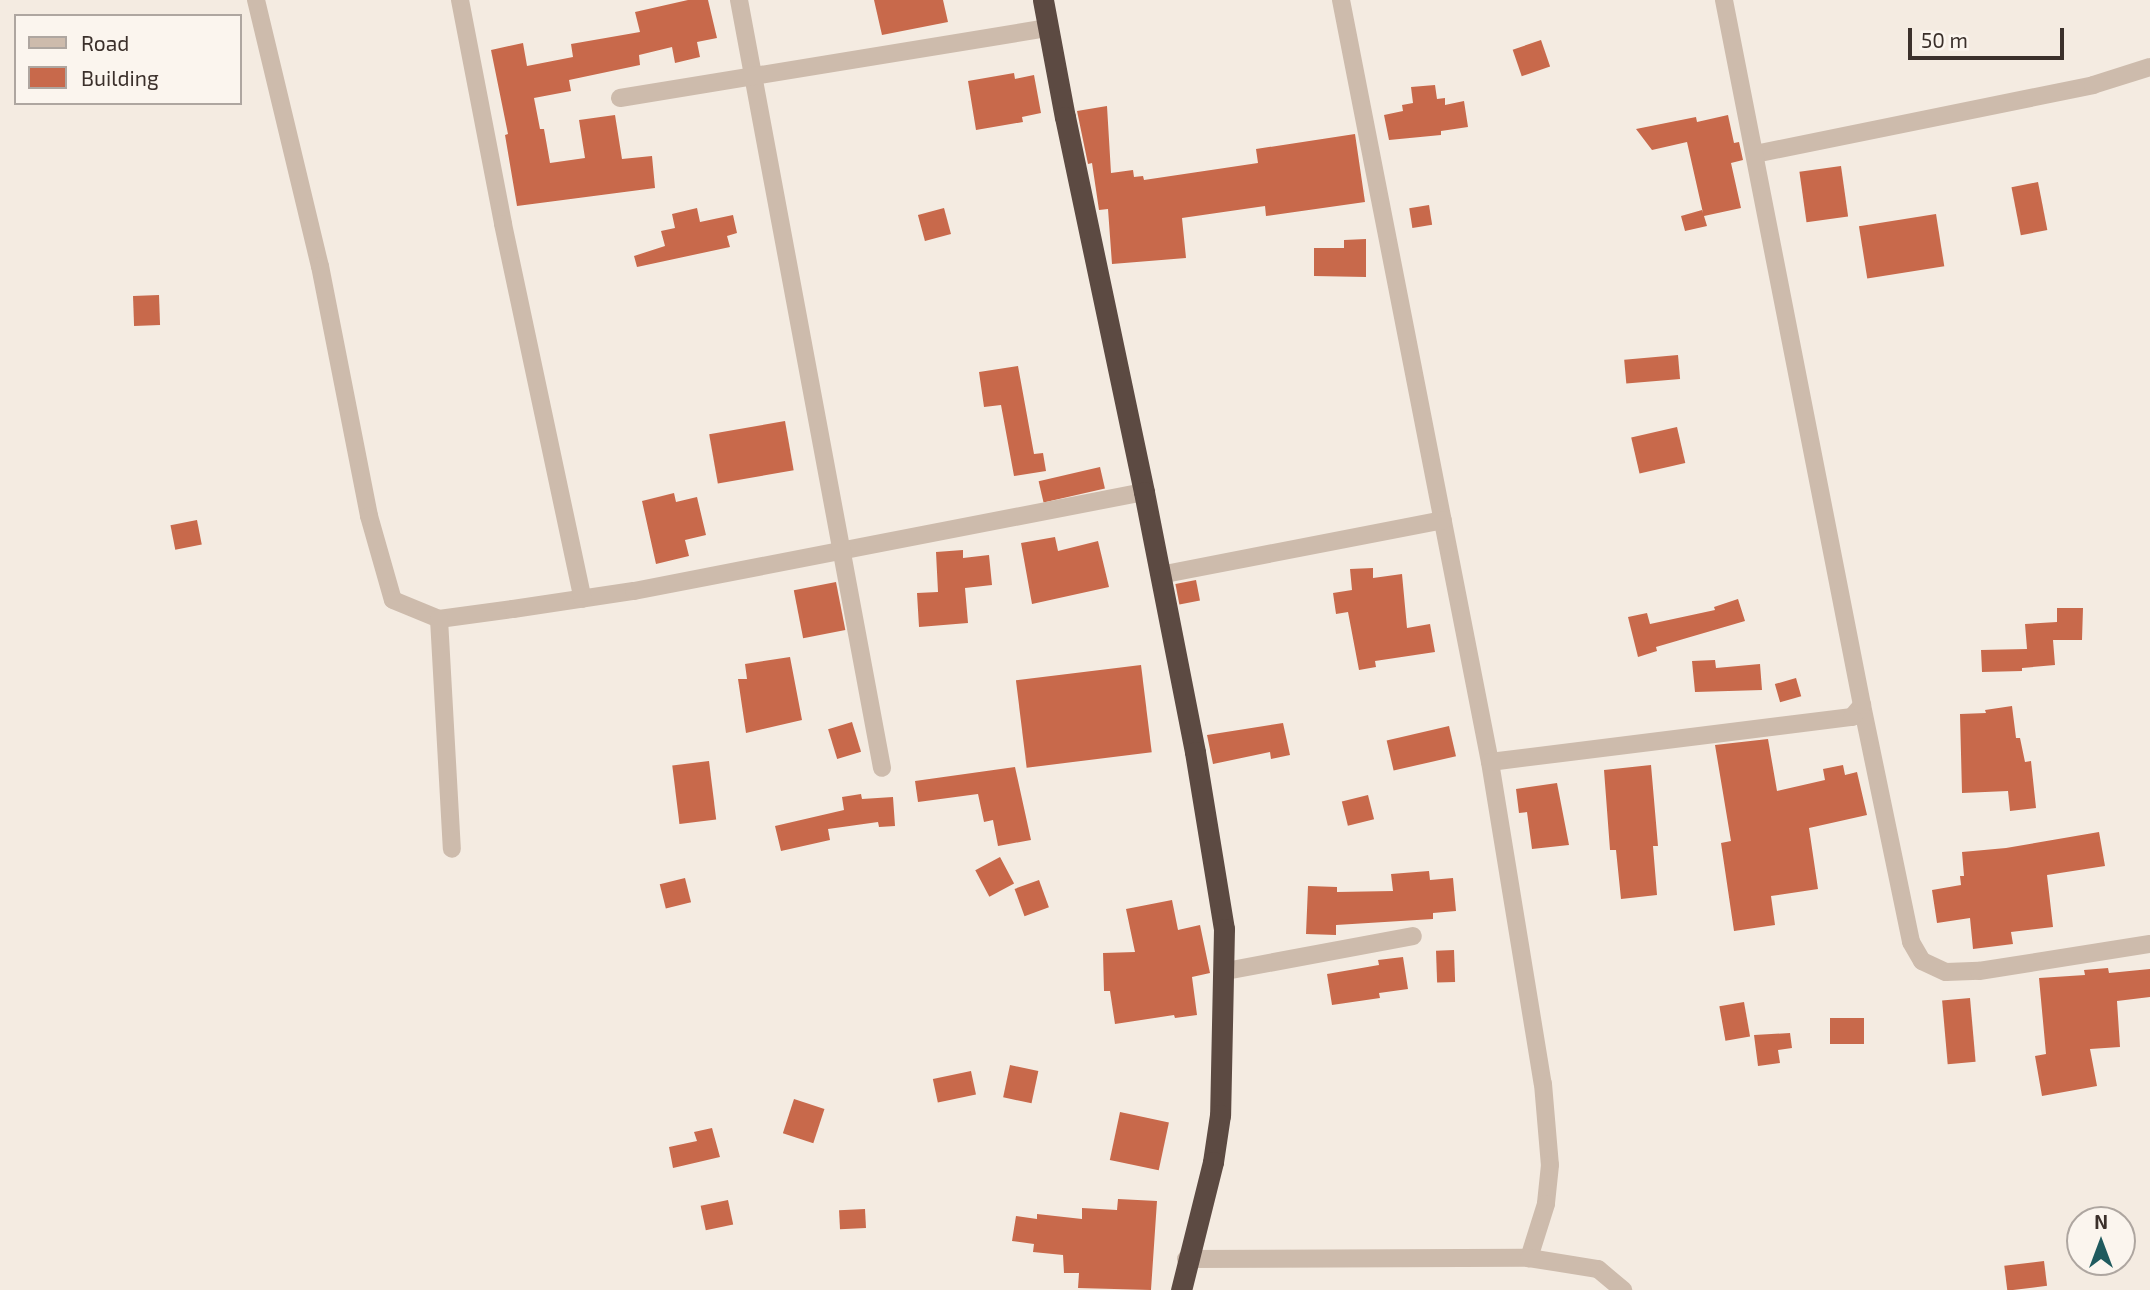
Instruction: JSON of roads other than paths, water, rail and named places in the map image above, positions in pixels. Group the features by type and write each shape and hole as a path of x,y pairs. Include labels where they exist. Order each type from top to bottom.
{"highway":[{"path":"1043,0 1144,492 1224,929 1226,971 1220,1115 1213,1162 1186,1259 1181,1290"}],"street":[{"path":"256,0 320,266 369,516 393,600 439,619 583,599 1144,492"},
{"path":"460,0 503,223 583,599"},
{"path":"738,0 882,768"},
{"path":"1341,0 1490,762 1543,1084 1549,1152 1546,1203 1529,1258"},
{"path":"1724,0 1862,705 1912,942 1922,961 1946,972 1979,971 2150,944"},
{"path":"620,98 1049,28"},
{"path":"1755,154 2094,85 2150,66"},
{"path":"1160,575 1443,520"},
{"path":"439,619 452,849"},
{"path":"1490,762 1852,717 1862,705"},
{"path":"1226,971 1413,936"},
{"path":"1186,1259 1529,1258 1598,1269 1623,1290"}]}
